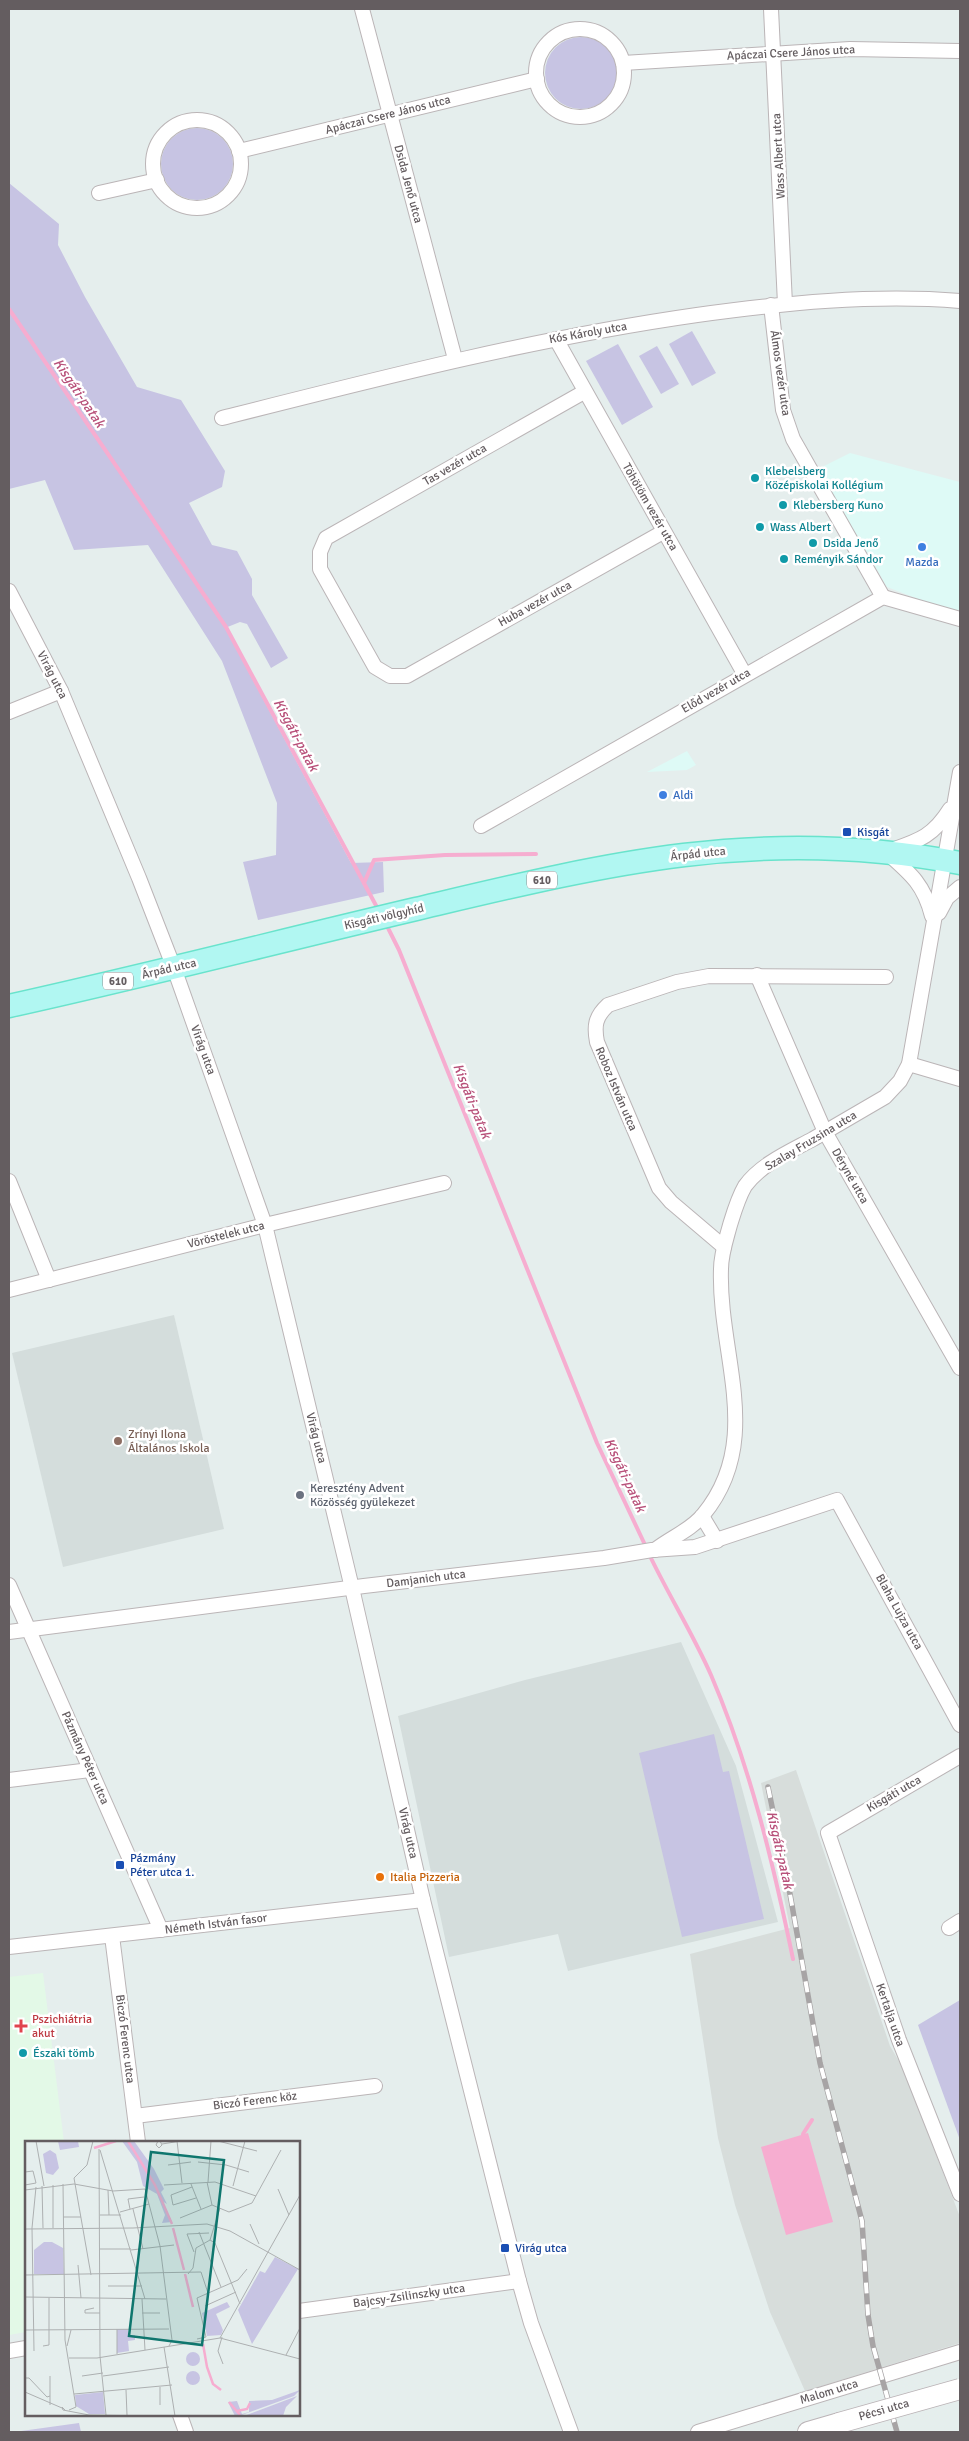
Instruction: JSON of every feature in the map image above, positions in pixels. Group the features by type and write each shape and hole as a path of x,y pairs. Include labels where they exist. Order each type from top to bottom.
{"main road":[{"name":"Árpád utca","path":"439,904 578,873 684,855 803,848 886,852 952,861"},
{"name":"Kisgáti völgyhíd","path":"328,930 439,904"},
{"name":"Árpád utca","path":"9,1006 328,930"}],"street":[{"name":"Dsida Jenő utca","path":"362,9 454,359"},
{"name":"Wass Albert utca","path":"771,9 785,304"},
{"path":"572,30 589,30 604,36 616,48 623,63 624,77 621,91 613,103 602,112 588,117 574,117 561,113 549,104 541,93 537,79 538,63 545,48 557,36 572,30"},
{"name":"Apáczai Csere János utca","path":"623,63 859,49 960,50"},
{"name":"Apáczai Csere János utca","path":"239,151 537,79"},
{"path":"198,120 218,126 233,139 239,151 241,165 239,178 232,190 222,200 210,206 197,208 183,205 171,199 162,190 153,164 156,150 162,138 172,128 184,122 198,120"},
{"path":"99,193 157,180"},
{"name":"Kós Károly utca","path":"222,418 454,359 556,339 771,305 880,300 960,301"},
{"name":"Álmos vezér utca","path":"771,305 784,410 793,439 883,597"},
{"name":"Töhötöm vezér utca","path":"556,339 584,392 745,675"},
{"name":"Tas vezér utca","path":"407,676 390,676 375,667 320,569 320,552 326,538 584,392"},
{"name":"Huba vezér utca","path":"407,676 663,532"},
{"name":"Virág utca","path":"9,591 61,691 136,869 174,968 265,1225 352,1588 423,1900 519,2281 570,2431"},
{"path":"883,597 960,619"},
{"name":"Előd vezér utca","path":"481,826 883,597"},
{"path":"9,712 61,691"},
{"name":"Szalay Fruzsina utca","path":"649,1551 702,1516 726,1479 733,1458 736,1436 735,1405 721,1289 724,1247 735,1208 745,1186 766,1165 885,1097 900,1081 909,1064 934,922 952,861 953,805 960,772"},
{"path":"953,805 960,821"},
{"path":"886,852 915,841 939,826 953,805"},
{"name":"Szalay Fruzsina utca","path":"886,852 919,883 928,900 934,922"},
{"name":"Szalay Fruzsina utca","path":"934,922 947,898 960,887"},
{"name":"Déryné utca","path":"757,975 825,1132 960,1368"},
{"name":"Roboz István utca","path":"724,1247 671,1202 659,1188 597,1042 594,1026 599,1013 608,1005 677,982 709,976 886,977"},
{"path":"909,1064 960,1079"},
{"path":"9,1181 49,1280"},
{"name":"Vöröstelek utca","path":"9,1290 265,1225 444,1183"},
{"name":"Damjanich utca","path":"9,1632 649,1551 676,1550 717,1541 837,1500"},
{"name":"Blaha Lujza utca","path":"837,1500 960,1725"},
{"path":"702,1516 717,1541"},
{"name":"Pázmány Péter utca","path":"9,1585 160,1930"},
{"name":"Kisgáti utca","path":"828,1832 960,1756"},
{"path":"9,1780 90,1770"},
{"name":"Kertalja utca","path":"828,1832 898,2040 960,2194"},
{"name":"Németh István fasor","path":"9,1947 423,1900"},
{"name":"Biczó Ferenc utca","path":"112,1936 138,2141"},
{"name":"Biczó Ferenc köz","path":"135,2116 375,2086"},
{"name":"Bajcsy-Zsilinszky utca","path":"300,2311 519,2281"},
{"path":"9,2351 25,2348"},
{"name":"Malom utca","path":"698,2432 960,2352"},
{"name":"Pécsi utca","path":"808,2432 960,2389"},
{"path":"180,2416 186,2432"}],"shaded area":[{"path":"588,37 607,47 615,59 617,73 615,87 607,99 595,107 574,109 555,99 547,87 545,66 555,47 567,39"},
{"path":"204,128 223,138 231,150 233,164 231,178 223,190 211,198 190,200 171,190 163,178 161,157 171,138 183,130"},
{"path":"9,183 59,224 58,245 85,297 137,387 181,400 225,471 222,487 189,503 212,545 237,551 252,579 252,595 288,658 271,668 247,624 240,622 225,628 351,863 383,862 384,892 258,920 243,862 276,855 277,803 222,661 148,545 74,550 45,480 9,489"},
{"path":"692,331 716,373 692,386 669,344"},
{"path":"618,344 653,407 622,425 586,361"},
{"path":"657,346 679,384 661,394 639,356"},
{"path":"850,453 960,482 960,615 887,587 818,469"},
{"path":"687,751 696,765 687,770 647,772"},
{"name":"Zrínyi Ilona Általános Iskola","path":"174,1315 224,1529 63,1567 12,1353"},
{"path":"681,1642 736,1766 778,1922 568,1971 558,1934 449,1957 398,1716 525,1680"},
{"path":"714,1734 723,1772 729,1771 764,1919 682,1937 639,1753"},
{"path":"796,1770 890,2046 903,2068 960,2217 960,2343 805,2391 770,2312 735,2205 718,2138 690,1954 790,1928 761,1783"},
{"path":"43,1973 64,2141 25,2141 25,2332 9,2335 9,1977"},
{"path":"960,2000 960,2140 918,2025"},
{"path":"808,2133 833,2222 786,2235 761,2147"},
{"path":"79,2423 81,2432 14,2432"}],"waterway":[{"name":"Kisgáti-patak","path":"9,309 226,627 379,911"},
{"path":"364,883 374,860 445,855 536,854"},
{"name":"Kisgáti-patak","path":"386,924 399,950 597,1443 646,1547"},
{"name":"Kisgáti-patak","path":"649,1554 704,1660 725,1709 749,1779 769,1851 793,1959"},
{"path":"803,2134 812,2120"}],"railway":[{"path":"768,1787 790,1894 820,2063 862,2221 868,2315 873,2346 897,2432"}],"place":[{"name":"Klebelsberg Középiskolai Kollégium","path":"755,478"},
{"name":"Klebersberg Kuno","path":"783,505"},
{"name":"Wass Albert","path":"760,527"},
{"name":"Dsida Jenő","path":"813,543"},
{"name":"Mazda","path":"922,547"},
{"name":"Reményik Sándor","path":"784,559"},
{"name":"Aldi","path":"663,795"},
{"name":"Kisgát","path":"847,832"},
{"name":"Zrínyi Ilona Általános Iskola","path":"118,1441"},
{"name":"Keresztény Advent Közösség gyülekezet","path":"300,1495"},
{"name":"Pázmány Péter utca 1.","path":"120,1865"},
{"name":"Italia Pizzeria","path":"380,1877"},
{"name":"Pszichiátria akut","path":"21,2026"},
{"name":"Északi tömb","path":"23,2053"},
{"name":"Virág utca","path":"505,2248"}]}
